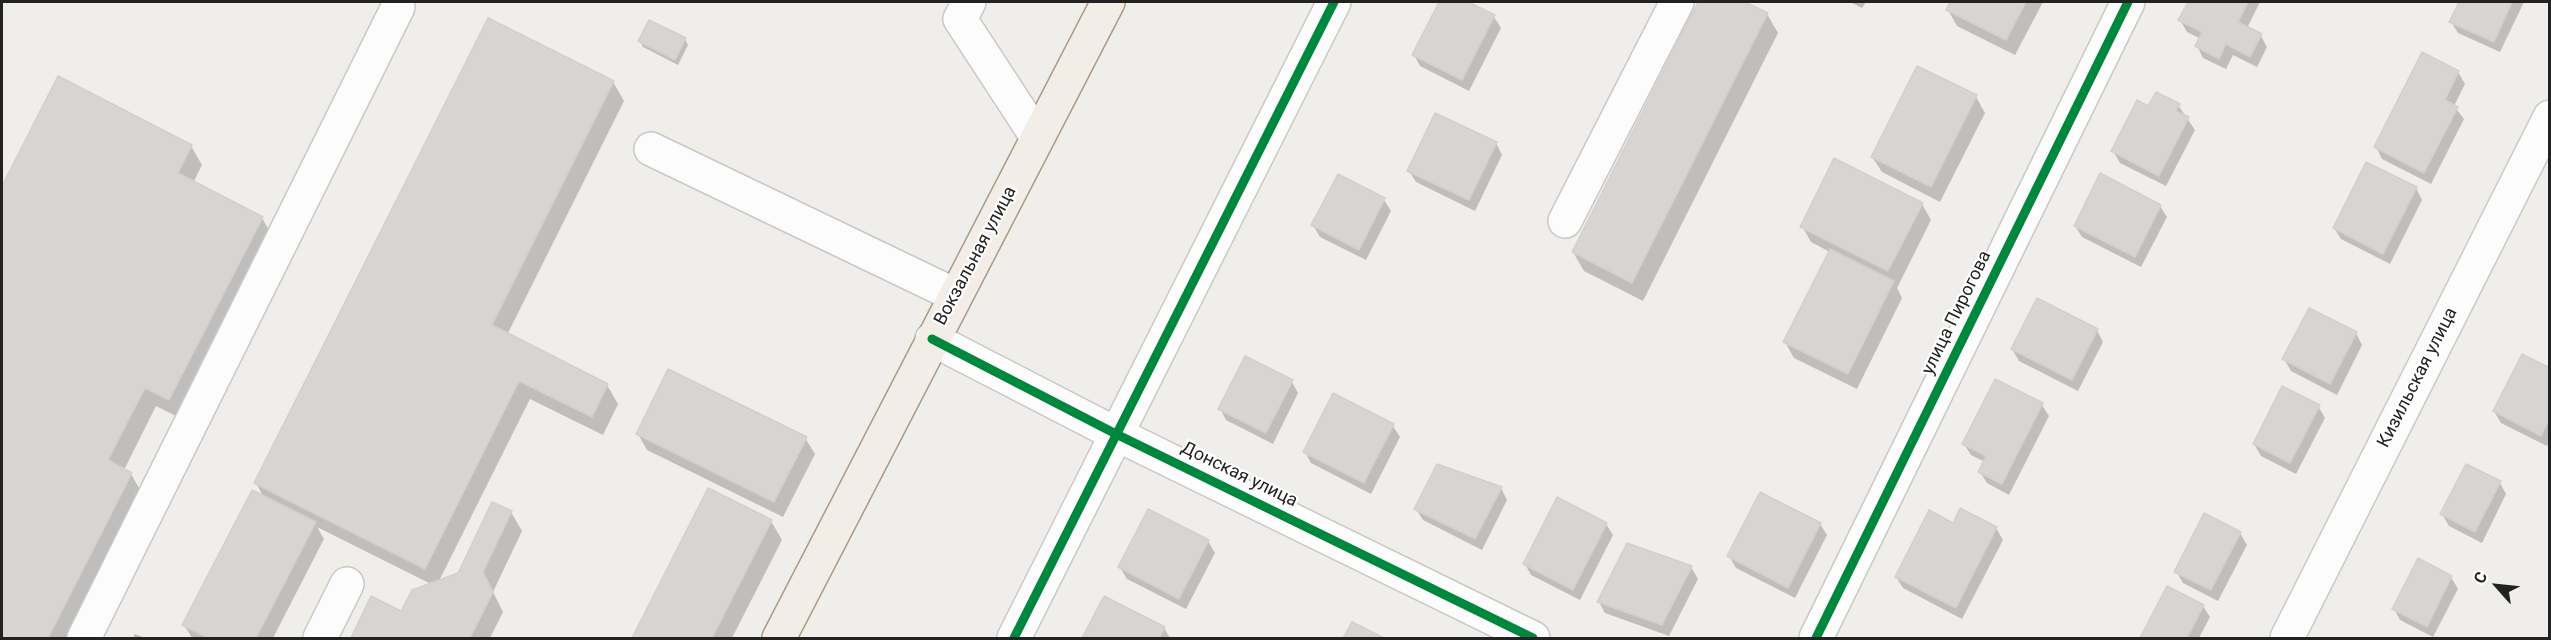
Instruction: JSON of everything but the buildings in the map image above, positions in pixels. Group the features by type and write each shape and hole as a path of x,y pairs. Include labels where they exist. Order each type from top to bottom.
{"main road":[{"name":"Вокзальная улица","path":"779,639 1108,2"}],"street":[{"path":"969,2 960,18 1038,137"},
{"path":"1014,639 1334,2"},
{"path":"1565,221 1677,2"},
{"name":"улица Пирогова","path":"1816,639 2128,2"},
{"path":"84,639 398,7"},
{"name":"Кизильская улица","path":"2287,639 2550,117"},
{"path":"651,149 955,295"},
{"name":"Донская улица","path":"932,339 1492,629 1533,639"},
{"path":"320,639 347,584"}],"cycle path":[{"path":"1014,638 1334,2"},
{"path":"1816,638 2128,2"},
{"path":"932,339 1116,434 1533,638"}]}
